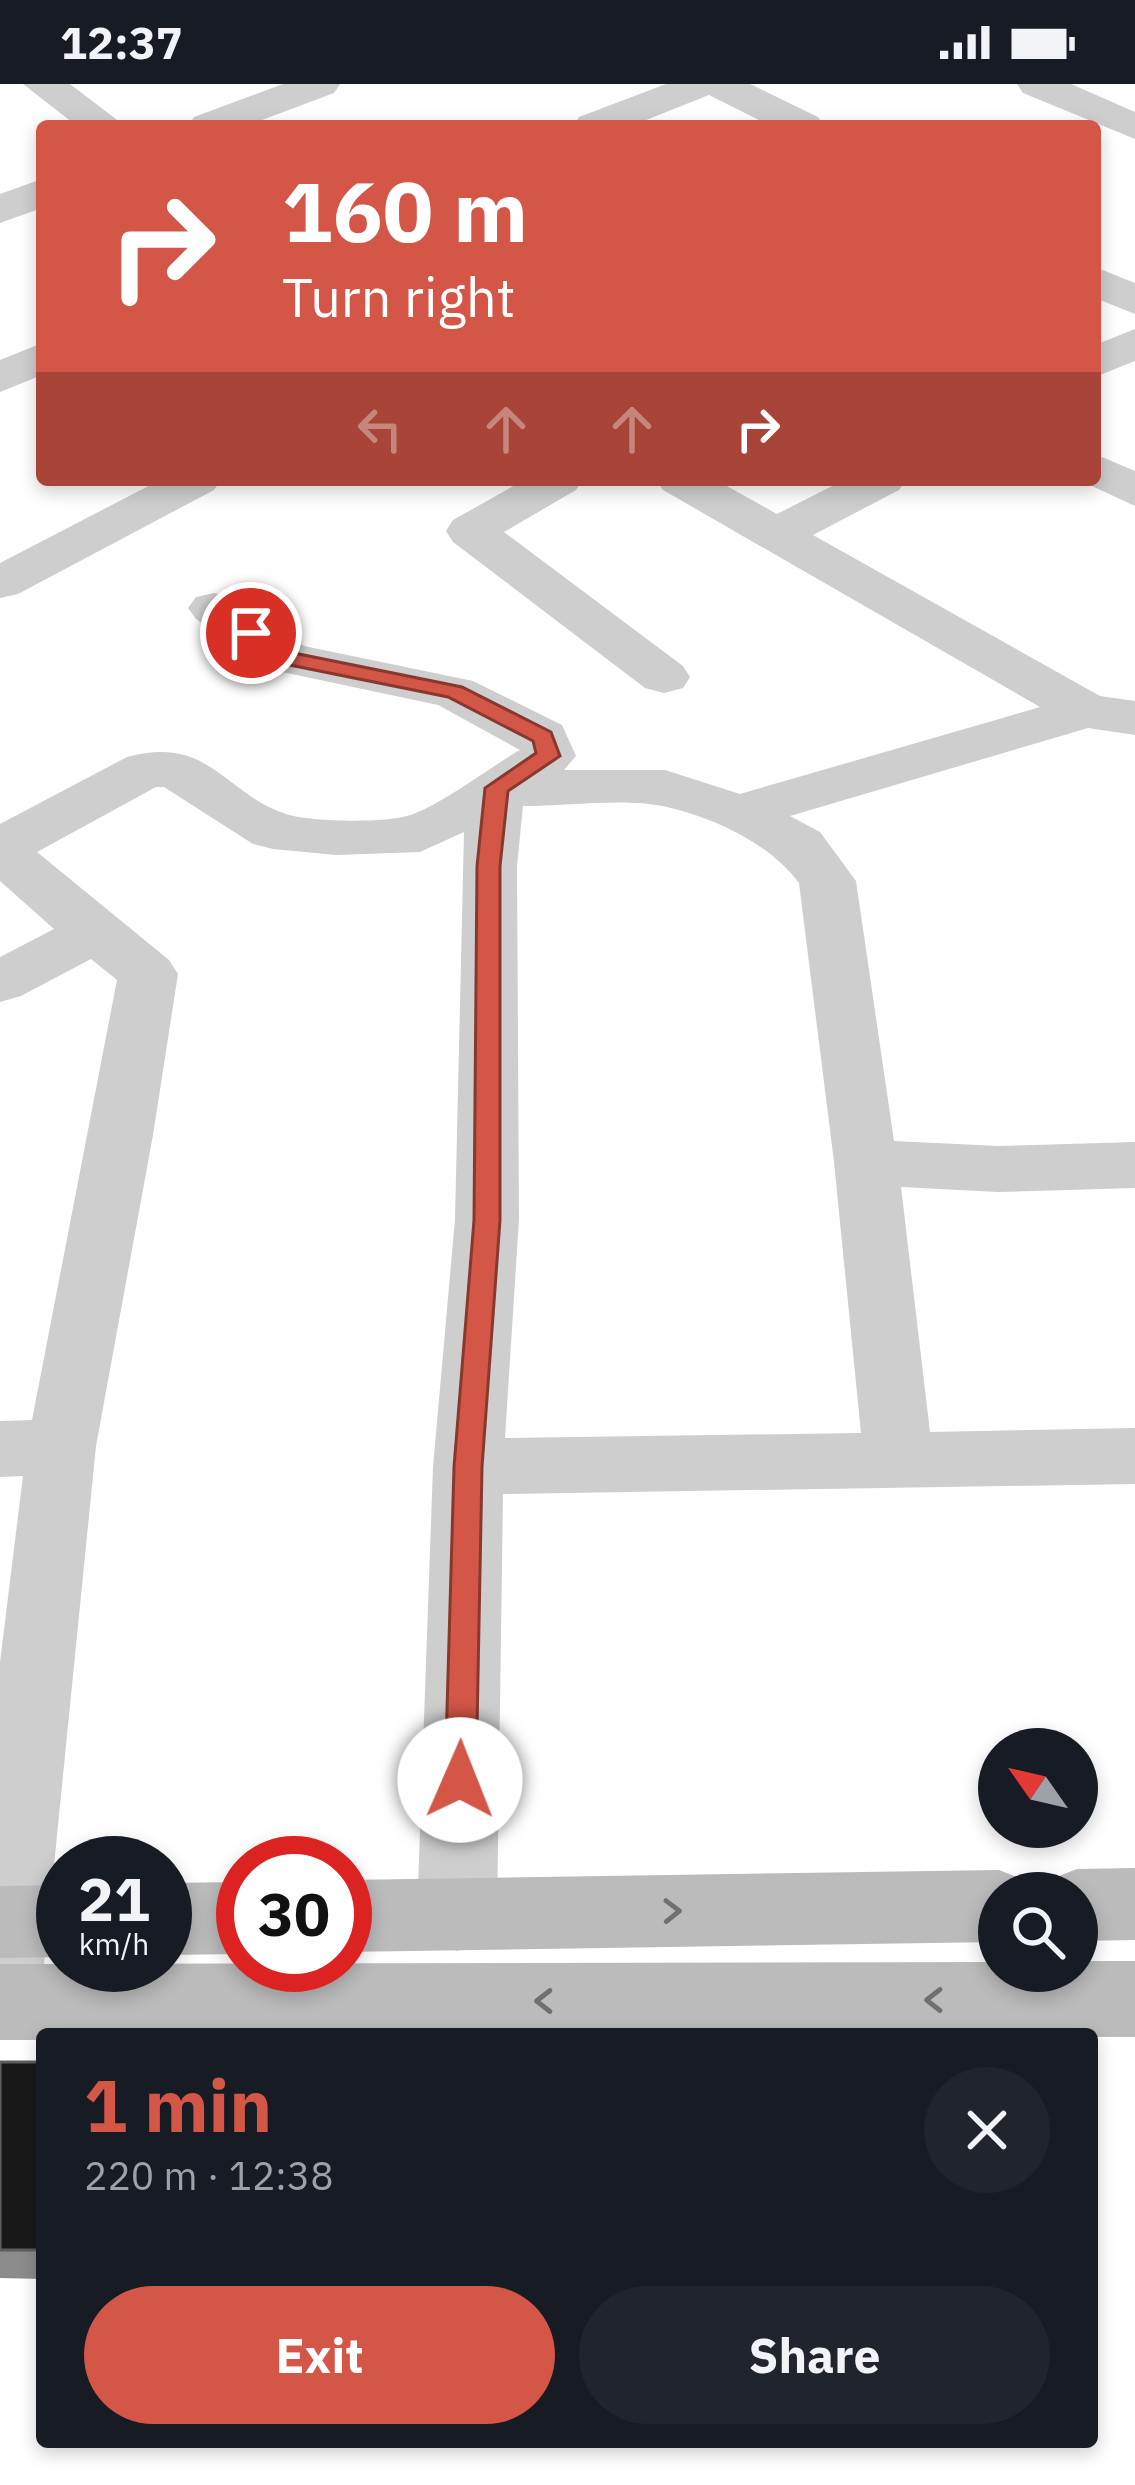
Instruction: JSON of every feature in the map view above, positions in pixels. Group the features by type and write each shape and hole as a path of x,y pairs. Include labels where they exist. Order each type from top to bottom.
{"street":[{"path":"43,84 95,120"},
{"path":"225,120 320,84"},
{"path":"609,120 702,84"},
{"path":"718,84 790,120"},
{"path":"1037,84 1135,127"},
{"path":"0,210 36,195"},
{"path":"1101,283 1135,301"},
{"path":"1101,360 1135,343"},
{"path":"0,378 36,360"},
{"path":"1101,472 1135,490"},
{"path":"0,584 186,486"},
{"path":"549,486 471,531 664,677"},
{"path":"691,486 1111,715"},
{"path":"777,534 870,486"},
{"path":"214,608 287,658 454,692 543,737 548,756 420,834 336,837 273,831 176,770 146,769 0,849 148,974 122,1135 31,1447 15,1952 1135,1999"},
{"path":"739,813 1111,715"},
{"path":"496,788 665,788 739,813 800,844 826,881 866,1162 898,1459"},
{"path":"457,1915 468,1467 487,1220 488,866 496,788"},
{"path":"0,982 95,932"},
{"path":"866,1162 998,1169 1135,1165"},
{"path":"468,1467 1135,1456"},
{"path":"1098,1904 1135,1904"},
{"path":"372,1916 978,1906"}],"building":[{"path":"0,2062 36,2062 36,2250 0,2250"}],"route":[{"path":"251,633 287,658 454,692 543,737 548,756 496,788 488,866 487,1220 468,1467 460,1780"}]}
